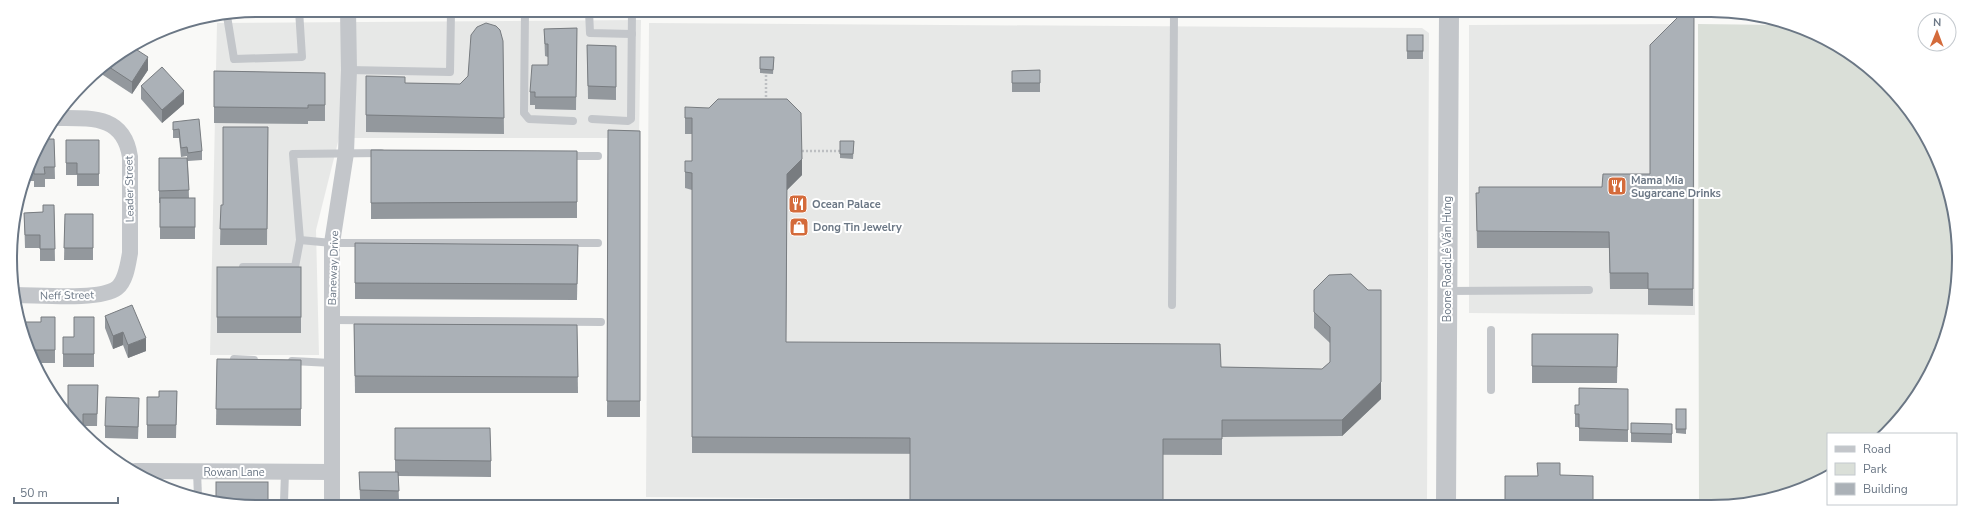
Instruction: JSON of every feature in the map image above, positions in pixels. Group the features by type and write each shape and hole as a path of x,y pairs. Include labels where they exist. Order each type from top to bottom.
{"street":[{"name":"Baneway Drive","path":"332,500 332,243 346,153 349,70 348,17"},
{"name":"Boone Road;Lê Văn Hưng","path":"1446,500 1449,17"},
{"name":"Leader Street","path":"62,118 94,118 114,126 128,142 130,157 130,253 127,266"},
{"name":"Neff Street","path":"20,295 95,296 117,288 125,276 127,266"},
{"name":"Rowan Lane","path":"144,471 332,472"}],"lane":[{"path":"227,19 234,59 302,57 299,17"},
{"path":"349,70 450,72 451,17"},
{"path":"525,17 524,113 529,119 573,121"},
{"path":"589,17 590,33 632,34"},
{"path":"592,119 628,121 631,119 632,17"},
{"path":"1172,305 1174,17"},
{"path":"243,267 295,266 300,240 293,154 392,153"},
{"path":"558,156 598,156"},
{"path":"300,240 332,243 598,242"},
{"path":"1447,291 1589,290"},
{"path":"331,320 601,322"},
{"path":"1491,330 1491,390"},
{"path":"234,359 264,360"},
{"path":"286,361 331,363"},
{"path":"197,471 198,492"},
{"path":"284,500 285,472"}],"path":[{"path":"766,74 766,108"},
{"path":"802,151 840,151"}],"shaded area":[{"path":"641,20 639,138 339,138 316,230 319,355 210,355 217,23"},
{"path":"649,23 1422,28 1429,33 1427,500 866,500 646,497"},
{"path":"1694,24 1695,315 1469,313 1469,25"}],"green space":[{"path":"1698,24 1772,25 1803,35 1831,49 1858,67 1892,99 1911,124 1934,166 1944,196 1950,227 1952,258 1950,290 1944,321 1934,351 1920,379 1902,406 1877,433 1827,433 1827,470 1803,482 1773,492 1742,498 1699,500"}],"building":[{"path":"1678,17 1694,17 1693,289 1648,289 1648,273 1610,273 1609,232 1477,231 1476,193 1479,193 1479,187 1602,187 1603,174 1650,174 1650,45"},
{"path":"486,23 496,26 500,30 503,41 504,118 366,115 366,76 405,77 405,83 460,84 468,76 471,35 477,27"},
{"path":"577,28 576,97 535,97 535,92 530,92 532,65 548,65 548,44 545,44 544,29"},
{"path":"1407,35 1423,35 1423,51 1407,51"},
{"path":"587,45 616,46 616,87 588,86"},
{"path":"137,50 148,57 132,82 110,68"},
{"path":"760,57 774,57 773,70 760,69"},
{"path":"162,67 184,91 162,110 141,86"},
{"path":"1040,70 1040,83 1012,83 1012,71"},
{"path":"214,71 325,73 325,105 308,105 308,108 214,107"},
{"path":"718,99 787,99 801,113 802,159 787,174 786,342 1220,344 1221,367 1322,369 1330,362 1330,327 1314,312 1314,290 1329,275 1351,274 1368,290 1381,290 1381,382 1342,420 1222,420 1222,439 1163,439 1163,500 910,500 910,438 692,437 692,173 685,172 685,161 692,161 692,118 685,118 685,107 709,108"},
{"path":"199,119 202,151 188,153 187,147 181,148 179,129 173,130 173,122"},
{"path":"223,127 268,127 267,229 220,229 221,205 223,205"},
{"path":"608,130 640,131 640,401 607,401"},
{"path":"48,139 54,139 55,167 44,167 45,174 34,174 35,166"},
{"path":"66,140 99,140 99,174 77,174 77,163 66,163"},
{"path":"840,141 854,141 853,154 840,154"},
{"path":"371,150 577,151 577,202 371,203"},
{"path":"159,158 187,158 189,190 159,191"},
{"path":"160,198 195,198 195,227 160,227"},
{"path":"43,205 54,205 55,249 40,249 40,235 25,235 24,213 43,212"},
{"path":"65,214 93,214 93,248 64,248"},
{"path":"355,243 578,245 577,284 355,283"},
{"path":"217,267 301,267 301,317 217,317"},
{"path":"132,305 146,338 128,345 123,332 113,336 105,316"},
{"path":"41,317 55,317 55,350 35,350 25,322 41,322"},
{"path":"74,317 94,317 94,354 63,354 63,337 74,337"},
{"path":"354,324 577,325 578,377 355,376"},
{"path":"1532,334 1618,334 1617,367 1532,366"},
{"path":"217,359 301,360 301,409 216,409"},
{"path":"68,385 98,385 97,414 83,414 83,424 68,407"},
{"path":"1579,388 1628,389 1628,430 1579,428 1579,414 1575,414 1575,405 1579,405"},
{"path":"159,391 177,391 176,425 147,425 147,397 159,397"},
{"path":"106,397 139,398 138,427 105,426"},
{"path":"1676,409 1686,409 1686,429 1676,429"},
{"path":"1631,423 1672,424 1672,434 1631,433"},
{"path":"395,428 490,428 491,461 395,460"},
{"path":"1537,463 1560,463 1560,475 1593,476 1593,500 1505,500 1505,476 1538,476"},
{"path":"359,472 398,472 399,491 360,490"},
{"path":"216,482 268,482 268,500 216,496"}],"place":[{"name":"Mama Mia Sugarcane Drinks","path":"1617,186"},
{"name":"Ocean Palace","path":"798,204"},
{"name":"Dong Tin Jewelry","path":"799,227"}]}
